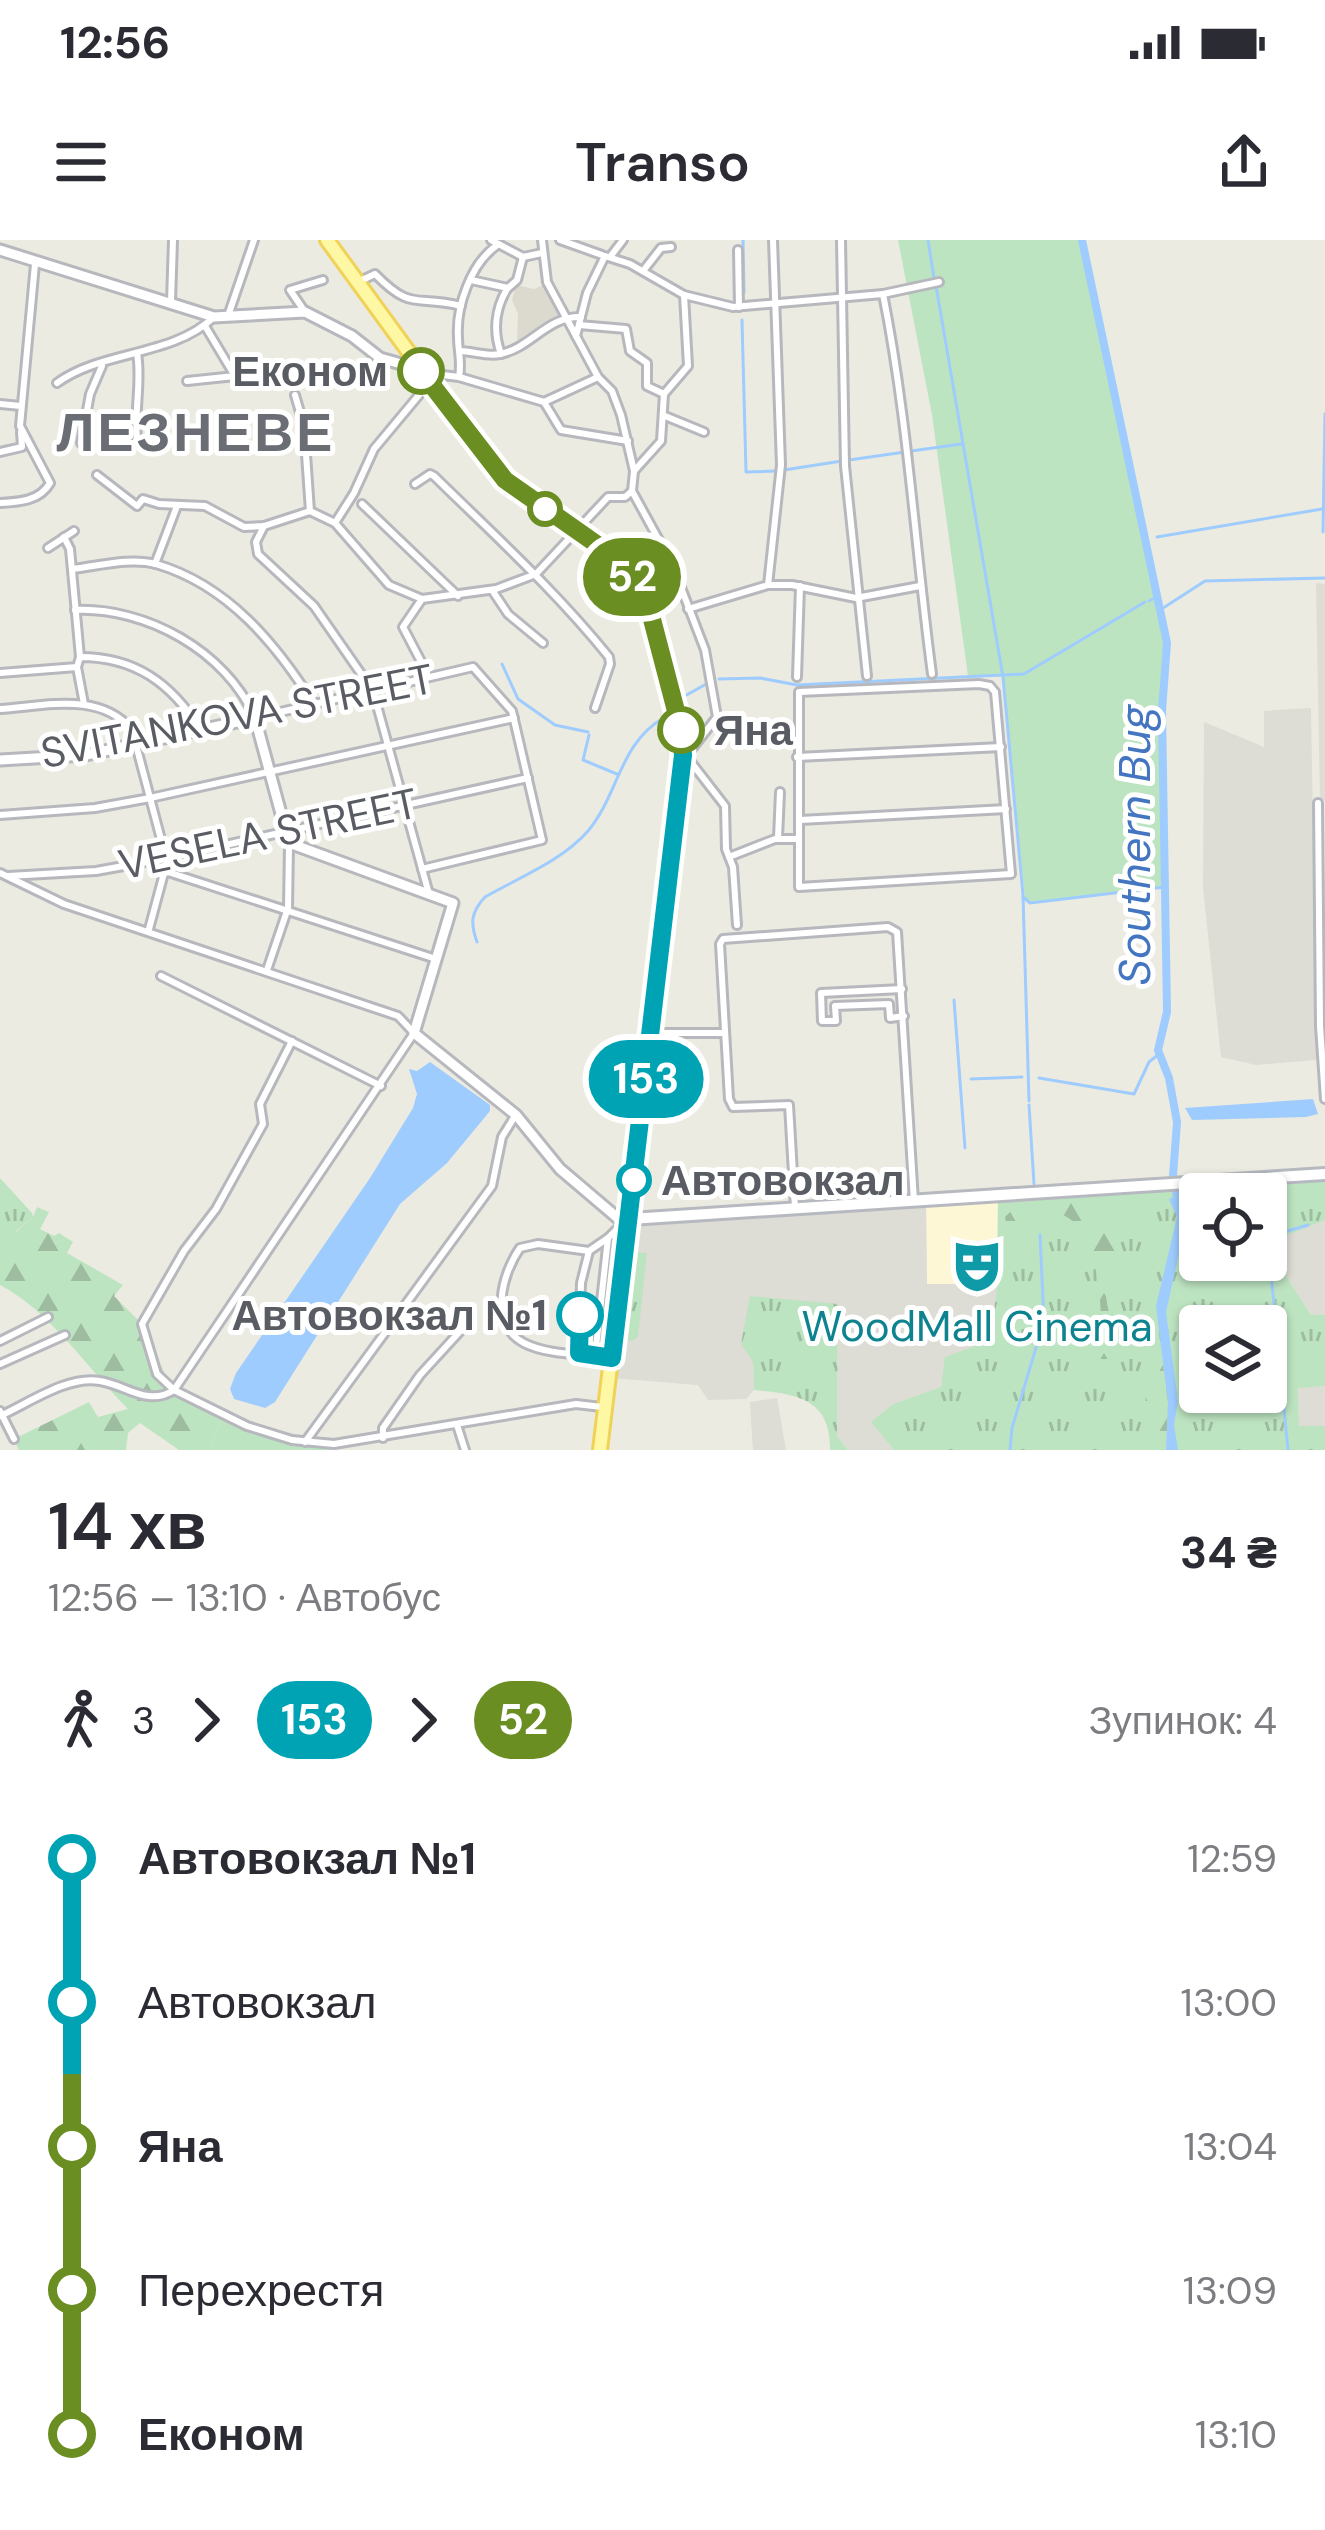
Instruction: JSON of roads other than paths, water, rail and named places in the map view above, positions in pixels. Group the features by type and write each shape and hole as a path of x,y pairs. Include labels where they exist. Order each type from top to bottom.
{"main road":[{"path":"327,240 505,480 627,570 648,604 681,730 685,756 600,1450"},
{"path":"630,1224 795,1208 1325,1174"}],"street":[{"path":"171,306 173,240"},
{"path":"229,313 254,240"},
{"path":"543,240 547,282 598,376 612,391 628,441 632,491 672,564 705,650 717,710 715,722 685,756 722,798 737,925"},
{"path":"560,240 644,271 683,295 739,307 883,293 939,282"},
{"path":"576,336 595,270 623,240"},
{"path":"768,585 781,465 773,240"},
{"path":"841,240 845,466 867,676"},
{"path":"459,377 461,306 483,255 494,243 523,256 542,254"},
{"path":"644,271 661,248 671,247"},
{"path":"0,250 214,316 304,312 352,336 380,358 424,376"},
{"path":"738,250 739,307"},
{"path":"501,354 497,316 508,288 517,280 523,256"},
{"path":"0,452 22,447 35,263"},
{"path":"357,282 375,274 393,294 411,302 461,306"},
{"path":"304,312 290,290 323,280"},
{"path":"471,280 508,288"},
{"path":"883,293 908,437 932,674"},
{"path":"634,471 661,441 664,394 688,366 683,295"},
{"path":"57,383 72,372 205,326 214,316"},
{"path":"460,350 501,354 566,319 626,329 632,354 647,364 647,386 664,394"},
{"path":"187,381 235,376 205,326"},
{"path":"136,439 141,378 137,353"},
{"path":"81,443 90,394 103,364"},
{"path":"334,524 355,493 374,449 424,376 433,372 459,377 544,402 598,376"},
{"path":"295,395 304,425 310,511"},
{"path":"544,402 561,430 628,441"},
{"path":"0,404 22,406"},
{"path":"664,416 704,432"},
{"path":"0,503 32,499 45,491 50,478 20,426"},
{"path":"97,475 137,506 143,499 205,506 244,527 265,526 310,511 334,524 389,585 422,599 492,590 536,574 608,497 625,497 632,491"},
{"path":"415,484 434,476 536,574 609,657 595,708"},
{"path":"155,564 177,504"},
{"path":"362,504 458,596"},
{"path":"265,526 255,547 258,554 314,606 374,691 429,894"},
{"path":"48,548 74,531"},
{"path":"64,537 70,549 77,667 84,704"},
{"path":"72,569 155,564 220,597 278,648 314,704"},
{"path":"688,609 768,585 858,598 920,586"},
{"path":"797,677 800,586"},
{"path":"492,590 508,614 543,643"},
{"path":"422,599 403,627 427,673 424,680"},
{"path":"76,610 107,609 170,632 202,651 232,681 255,718 287,838 288,908 267,970"},
{"path":"80,657 130,664 161,681 183,702 200,729"},
{"path":"0,673 77,667"},
{"name":"SVITANKOVA STREET","path":"0,760 86,755 473,667 514,718"},
{"path":"991,686 1011,874 799,886 797,741 799,692 991,686"},
{"path":"0,709 84,704 117,713 132,730 166,857 149,929"},
{"path":"0,815 95,808 150,798 514,718 542,840 422,869"},
{"path":"715,722 797,741"},
{"path":"797,757 1000,747"},
{"name":"VESELA STREET","path":"3,874 96,871 287,838 528,778"},
{"path":"778,838 781,792"},
{"path":"1318,803 1325,1099"},
{"path":"798,820 1006,809"},
{"path":"14,1439 1,1414 75,1382 102,1381 124,1391 160,1397 174,1390 413,1033 452,903 287,838"},
{"path":"729,856 778,838 798,839"},
{"path":"165,871 436,959"},
{"path":"3,874 64,904 398,1016 516,1115 560,1169 630,1224"},
{"path":"795,1208 789,1106 734,1107 728,1099 719,944 723,939 893,928 899,938 914,1201"},
{"path":"160,976 381,1086"},
{"path":"902,989 821,993 822,1021 836,1021 835,1006 889,1004 890,1018 904,1016"},
{"path":"652,1033 724,1033"},
{"path":"292,1041 260,1104 263,1124 142,1324 157,1374 174,1390 247,1426 334,1447 576,1405 606,1407"},
{"path":"621,1054 623,1092 644,1097"},
{"path":"304,1442 492,1186 502,1137 516,1115"},
{"path":"579,1353 581,1283 590,1251 630,1224"},
{"path":"595,1356 609,1237"},
{"path":"590,1251 526,1245 511,1262 502,1291 504,1321 515,1337 537,1347 612,1358"},
{"path":"0,1340 48,1318"},
{"path":"383,1438 383,1428 420,1375 464,1327"},
{"path":"0,1364 65,1334"},
{"path":"457,1424 465,1450"}],"water":[{"path":"430,1062 490,1105 490,1111 447,1163 400,1204 275,1402 265,1408 234,1399 230,1389 236,1373 413,1108 417,1094 409,1069 417,1071"},
{"path":"1313,1099 1318,1114 1306,1117 1192,1120 1185,1108"},
{"path":"1179,1198 1179,1254 1166,1312 1178,1401 1174,1425 1178,1450 1166,1450 1168,1403 1156,1306 1177,1217 1169,1199"}],"waterway":[{"path":"743,240 744,292"},
{"path":"928,240 934,278"},
{"name":"Southern Bug","path":"1082,240 1167,643 1162,711 1167,1012 1158,1050 1177,1122 1173,1176 1178,1202"},
{"path":"936,286 1003,677 1023,895 1029,1101"},
{"path":"742,320 746,472 776,471"},
{"path":"1323,532 1325,414"},
{"path":"911,451 962,444"},
{"path":"849,460 905,452"},
{"path":"784,470 842,461"},
{"path":"1157,537 1322,509"},
{"path":"1160,610 1205,581 1325,578"},
{"path":"1149,601 1156,597"},
{"path":"719,679 760,678 797,685 1024,674 1145,602"},
{"path":"502,664 518,699 555,725 588,732"},
{"path":"679,705 683,697 708,683"},
{"path":"477,942 473,918 480,902 577,842 598,817 638,741 665,717"},
{"path":"589,735 583,760 617,774"},
{"path":"1023,897 1030,903 1165,887"},
{"path":"954,1000 965,1148"},
{"path":"1039,1078 1134,1094 1149,1062 1159,1054"},
{"path":"971,1079 1022,1077"},
{"path":"1029,1105 1034,1184"},
{"path":"1287,1231 1308,1225"},
{"path":"1010,1450 1012,1428 1044,1321 1040,1235"},
{"path":"1272,1281 1288,1450"}],"place":[{"name":"Економ","path":"421,371"},
{"name":"Яна","path":"681,730"},
{"name":"Автовокзал","path":"634,1180"},
{"name":"WoodMall Cinema","path":"977,1266"},
{"name":"Автовокзал №1","path":"580,1315"}],"district":[{"name":"ЛЕЗНЕВЕ","path":"196,432"}]}
